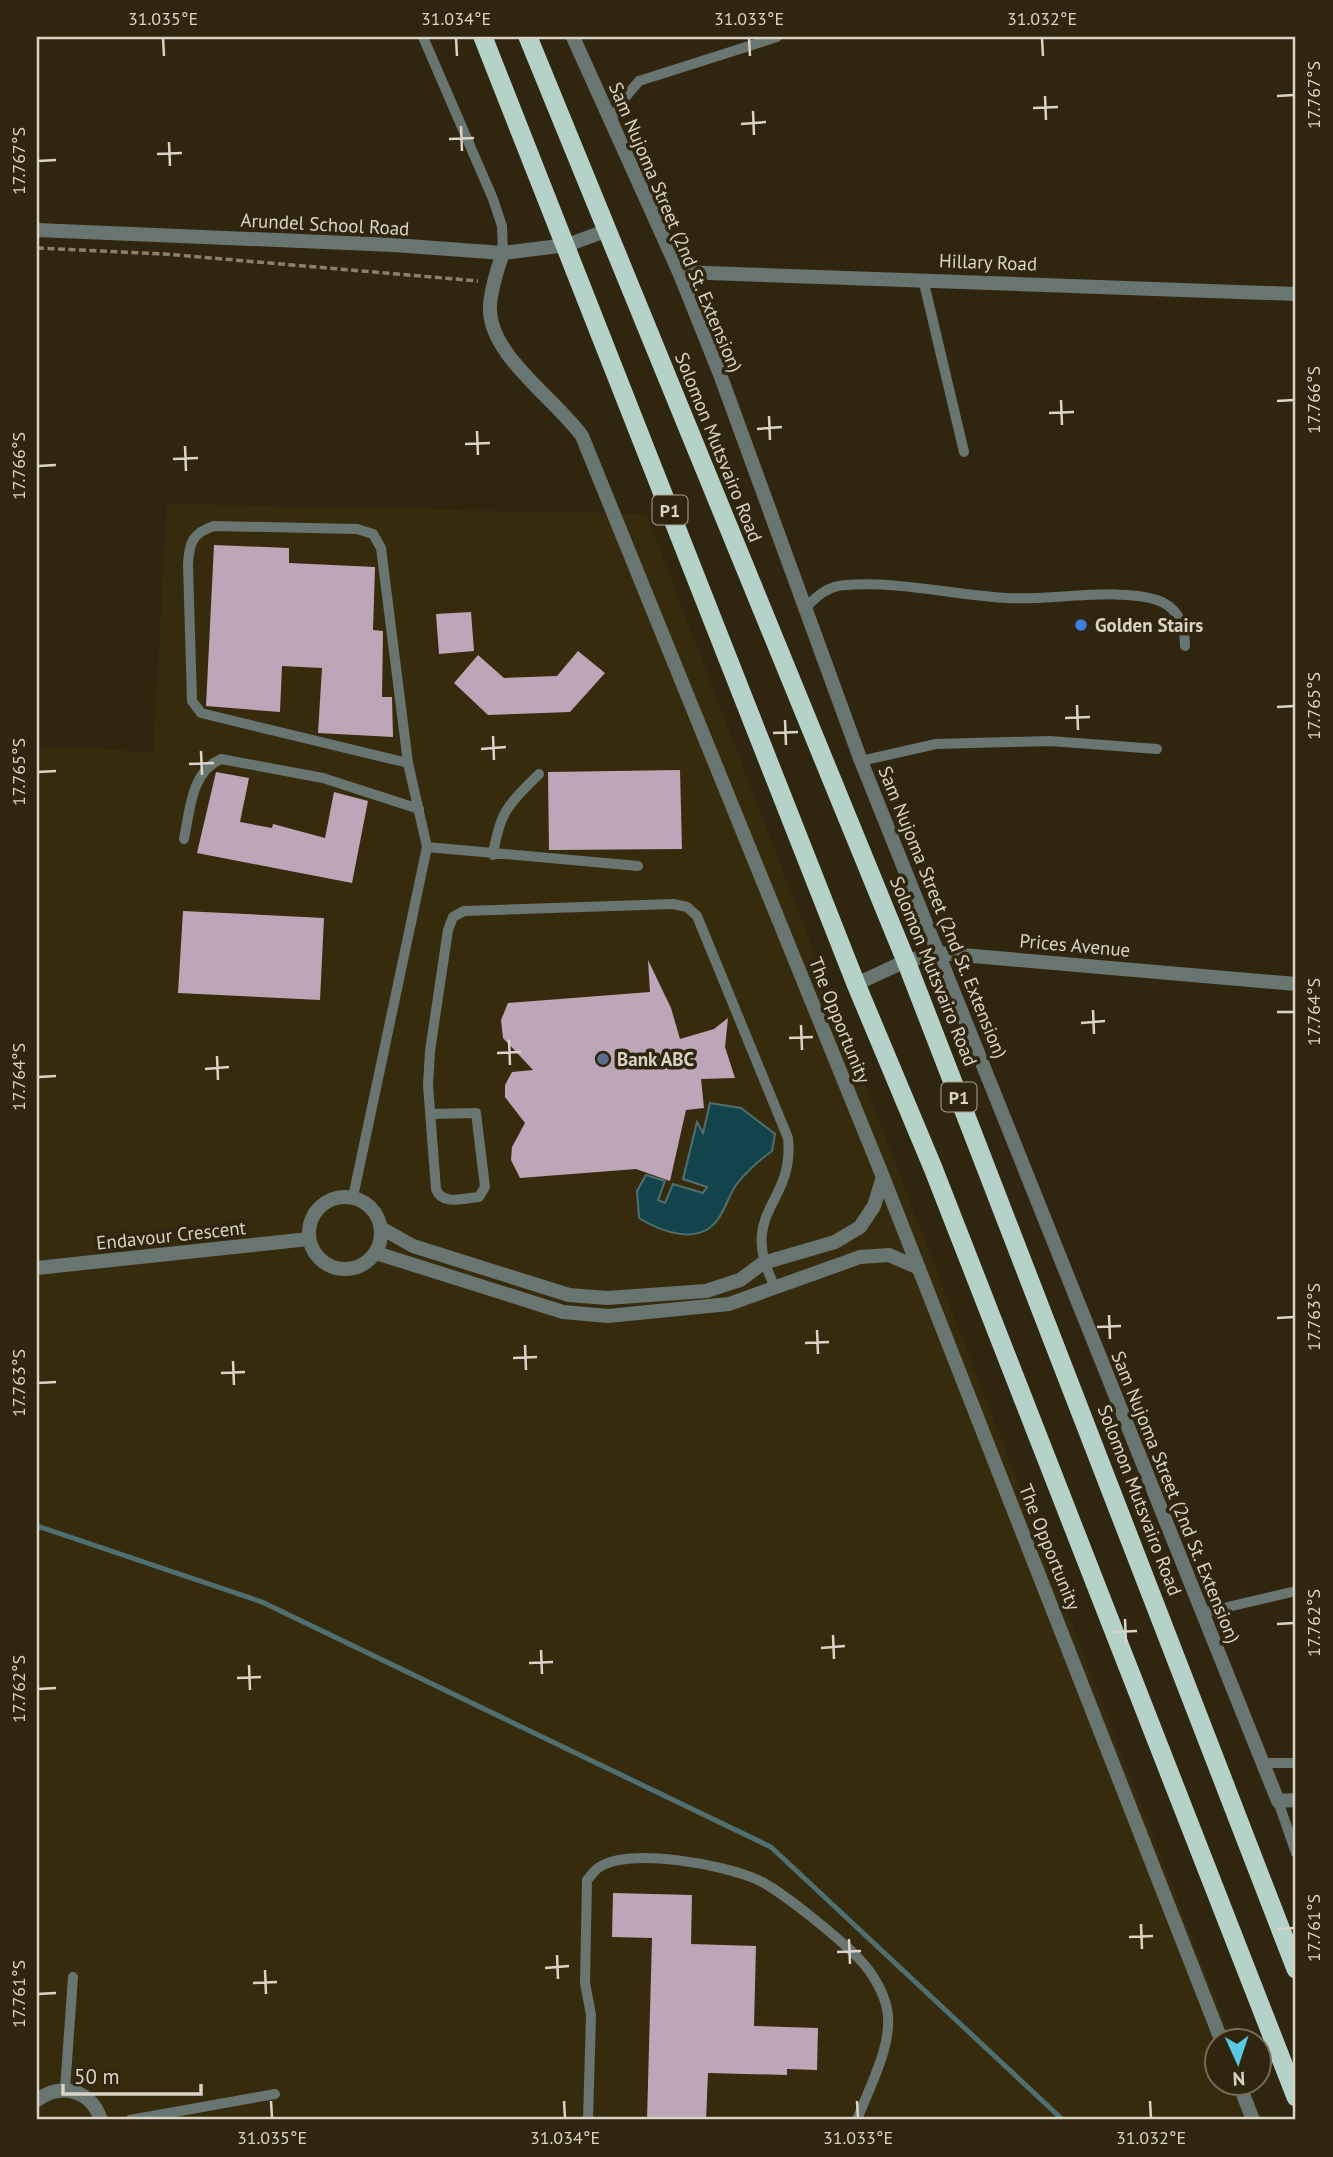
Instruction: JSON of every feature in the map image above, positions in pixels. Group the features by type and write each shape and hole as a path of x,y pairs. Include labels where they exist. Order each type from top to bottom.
{"highway":[{"name":"P1","path":"483,37 856,984 933,1168 1296,2097"},
{"name":"Solomon Mutsvairo Road","path":"528,37 906,961 1296,1969"}],"street":[{"name":"Sam Nujoma Street (2nd St. Extension)","path":"573,37 679,272 721,377 861,761 1278,1801"},
{"name":"Arundel School Road","path":"37,230 394,245 503,253 566,245 608,230"},
{"name":"The Opportunity","path":"503,253 490,308 493,332 505,352 568,415 582,436 883,1177 1218,2028"},
{"name":"Hillary Road","path":"679,272 1296,294"},
{"name":"Prices Avenue","path":"856,984 906,961 939,953 1296,984"},
{"path":"382,1228 376,1253 359,1266 337,1268 318,1258 309,1239 312,1216 329,1199 353,1197 372,1208 382,1228 413,1246 569,1295 607,1298 706,1290 740,1280 763,1263 835,1242 860,1227 874,1206 883,1177"},
{"name":"Endavour Crescent","path":"37,1268 309,1239"},
{"path":"376,1253 563,1312 608,1317 729,1304 860,1257 889,1255 919,1268"},
{"path":"1278,1801 1296,1800"},
{"path":"37,2100 49,2091 65,2089 83,2094 97,2108 101,2120"},
{"path":"1244,2098 1253,2120"}],"lane":[{"name":"The Opportunity","path":"423,37 493,199 502,226 503,253"},
{"path":"610,123 623,100 639,81 777,37"},
{"path":"923,279 964,452"},
{"path":"353,1197 427,847 408,763 381,548 373,534 357,529 214,526 198,531 189,543 188,565 192,701 201,713 408,763"},
{"path":"805,608 821,592 843,585 868,584 1009,599 1108,595 1156,599 1170,607 1185,625 1185,646"},
{"path":"861,761 936,744 1050,741 1157,749"},
{"path":"184,839 196,784 207,765 221,760 323,778 419,809"},
{"path":"493,855 498,824 538,774"},
{"path":"427,847 638,866"},
{"path":"431,1114 476,1113 485,1187 479,1197 446,1200 439,1196 431,1114 430,1051 448,930 453,917 464,911 673,904 687,907 696,916 788,1138 790,1162 781,1189 766,1211 760,1234 763,1263 775,1287"},
{"path":"1202,1613 1296,1591"},
{"path":"1262,1763 1296,1763"},
{"path":"1278,1801 1296,1853"},
{"path":"589,2120 591,2015 585,1983 587,1880 597,1868 614,1861 650,1858 710,1863 758,1880 779,1892 862,1962 880,1988 889,2023 885,2044 857,2120"},
{"path":"65,2089 73,1977"},
{"path":"130,2120 275,2094"}],"path":[{"path":"37,248 165,254 494,282"}],"shaded area":[{"path":"167,504 646,514 1227,2028 1204,2028 1204,2098 1253,2098 1262,2120 37,2120 37,746 153,752"}],"water":[{"path":"710,1103 741,1108 775,1134 772,1151 753,1166 736,1185 721,1215 710,1227 691,1234 658,1228 639,1218 637,1191 646,1175 665,1181 658,1200 665,1203 673,1184 703,1193 707,1187 683,1179 697,1122 703,1133"}],"building":[{"path":"214,545 289,548 289,563 375,567 373,630 383,631 382,697 392,697 393,737 318,733 322,668 282,666 280,712 206,706"},
{"path":"471,612 474,651 439,654 436,614"},
{"path":"578,651 605,673 570,712 488,715 454,683 478,655 504,678 557,676"},
{"path":"680,770 682,849 549,850 548,772"},
{"path":"216,772 249,778 240,822 272,828 273,824 325,838 334,792 368,801 352,883 197,853"},
{"path":"183,911 324,918 320,1000 178,993"},
{"name":"Bank ABC","path":"648,960 671,1008 680,1039 714,1029 728,1018 725,1047 735,1078 701,1079 704,1108 686,1110 670,1181 636,1169 520,1178 511,1160 512,1147 525,1123 505,1097 505,1085 512,1072 533,1070 503,1038 501,1020 508,1003 650,992"},
{"path":"613,1893 692,1895 691,1944 756,1946 754,2026 818,2028 817,2070 787,2069 787,2075 708,2073 706,2120 647,2120 652,1938 612,1937"}],"waterway":[{"path":"37,1526 262,1602 771,1847 1063,2120"}],"place":[{"name":"Golden Stairs","path":"1081,625"},
{"name":"Bank ABC","path":"603,1059"}]}
